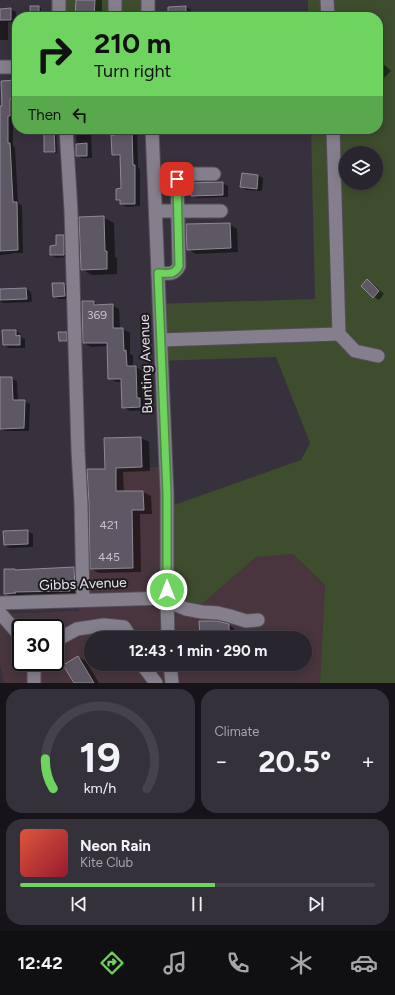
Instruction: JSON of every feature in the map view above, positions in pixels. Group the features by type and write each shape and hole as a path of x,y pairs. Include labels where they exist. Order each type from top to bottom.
{"street":[{"path":"59,12 60,0"},
{"path":"114,12 115,0"},
{"path":"148,0 148,12"},
{"path":"327,0 328,12"},
{"path":"0,67 12,67"},
{"path":"66,134 72,234 83,600"},
{"name":"Bunting Avenue","path":"152,134 167,494 168,631"},
{"path":"333,134 339,334 354,351 378,356"},
{"path":"158,273 174,272 179,266 177,179 179,175 214,174"},
{"path":"155,188 177,188"},
{"path":"156,211 221,211"},
{"path":"161,340 339,334"},
{"path":"167,598 174,604 186,609 224,615 246,621 258,620"},
{"name":"Gibbs Avenue","path":"0,606 83,600 167,598"},
{"path":"0,606 12,624"},
{"path":"64,636 77,629 104,625 124,627 127,631"},
{"path":"34,671 34,683"},
{"path":"147,671 156,683"},
{"path":"171,671 172,683"}],"shaded area":[{"path":"159,467 163,607 202,604 256,557 293,554 325,585 320,683 4,683 0,664 0,614 79,611 75,469"}],"green space":[{"path":"51,0 146,0 146,12 51,12"},
{"path":"308,0 395,0 395,683 320,683 325,585 293,554 256,557 202,604 163,607 160,510 301,460 310,443 276,357 155,361 153,304 315,299 311,134 383,134 383,12 308,12"}],"building":[{"path":"76,0 95,0 94,12 75,12"},
{"path":"30,6 39,6 39,12 30,12"},
{"path":"186,6 186,12 168,12 168,7"},
{"path":"11,8 11,20 0,20 0,9"},
{"path":"12,80 12,99 10,99 10,116 8,116 8,143 10,143 13,202 17,202 18,250 0,251 0,106 2,106 1,81"},
{"path":"44,134 54,134 55,152 44,152"},
{"path":"132,134 133,165 135,165 135,204 120,204 120,200 116,200 116,189 121,188 120,155 112,155 111,135"},
{"path":"87,143 87,156 76,156 76,144"},
{"path":"242,173 258,175 257,189 240,187"},
{"path":"223,182 223,195 191,196 191,183"},
{"path":"104,216 107,269 81,270 79,217"},
{"path":"230,223 231,248 187,250 186,224"},
{"path":"56,235 64,235 64,255 50,255 50,246 56,245"},
{"path":"367,279 379,291 373,298 361,286"},
{"path":"52,283 64,283 65,296 53,297"},
{"path":"26,288 27,299 0,300 0,289"},
{"path":"82,301 94,301 94,305 113,304 113,328 123,328 124,351 126,350 127,366 136,366 137,398 140,398 140,407 122,408 121,379 108,379 107,343 83,343"},
{"path":"2,330 16,330 16,336 20,335 20,345 3,345"},
{"path":"58,332 67,332 67,341 59,341"},
{"path":"0,377 12,377 13,400 25,400 24,428 0,429"},
{"path":"141,437 142,467 116,468 116,491 143,491 144,510 132,510 133,568 90,569 87,469 105,469 104,438"},
{"path":"28,530 28,544 4,545 3,531"},
{"path":"74,567 75,588 70,588 70,591 15,592 16,593 4,594 4,569 15,570"},
{"path":"199,621 217,621 229,624 229,631 200,631"},
{"path":"78,656 84,666 84,671 87,671 94,683 74,683 64,664"}],"route":[{"path":"167,590 167,494 158,273 172,273 177,270 179,266 177,179"}]}
